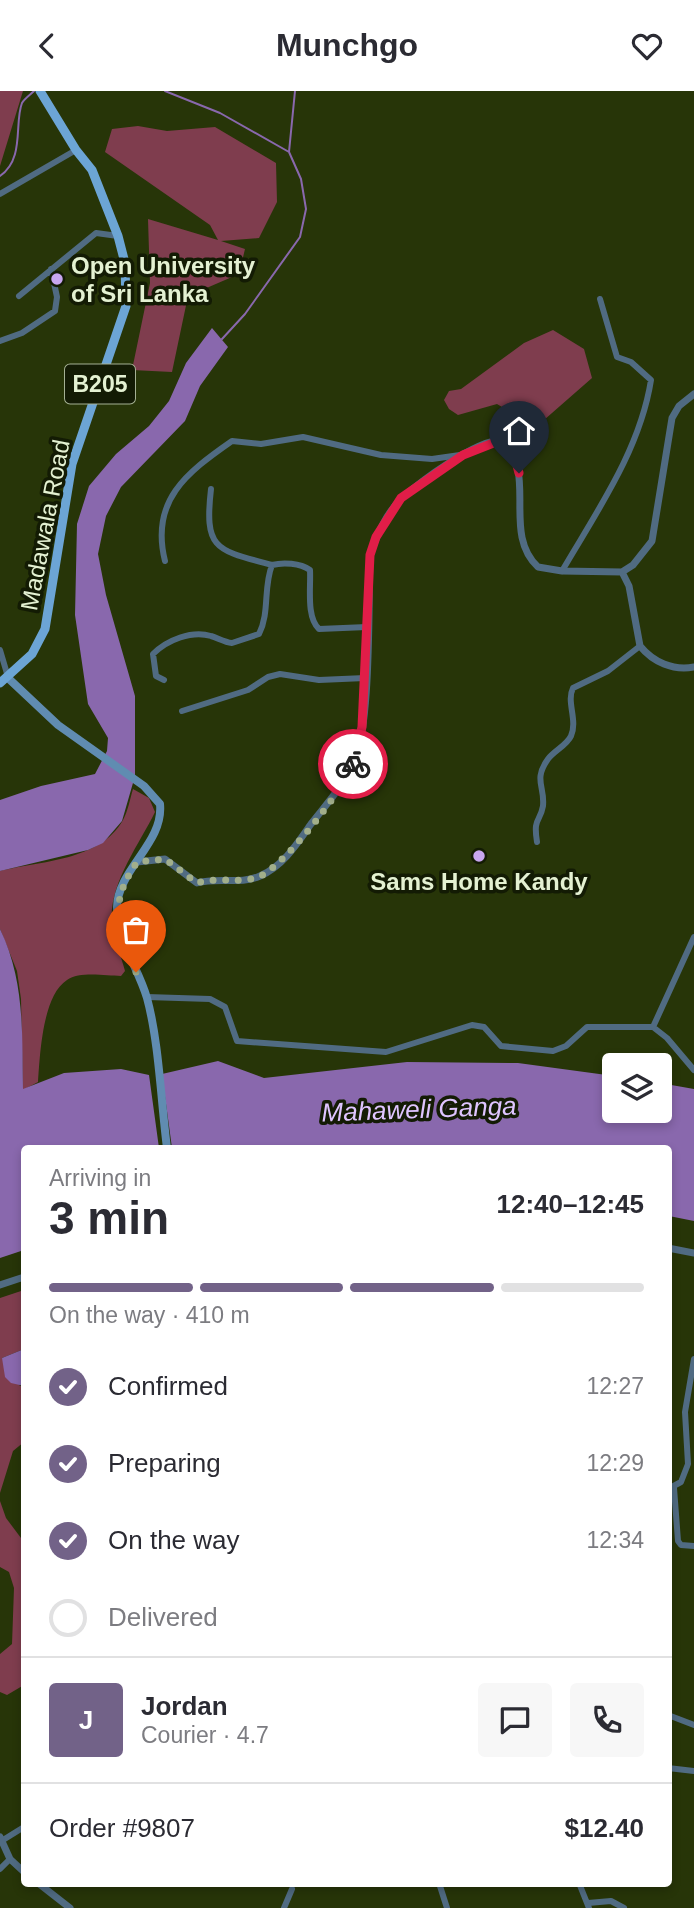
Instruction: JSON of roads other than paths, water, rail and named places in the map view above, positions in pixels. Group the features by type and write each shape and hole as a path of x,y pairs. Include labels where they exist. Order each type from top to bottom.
{"main road":[{"name":"Madawala Road","path":"4,681 32,654 45,629 72,464 126,306 125,263 118,236 92,170 76,151 41,93"},
{"path":"4,681 58,725 149,790 160,804 160,815 121,888 118,916 126,949 147,997 167,1145"}],"street":[{"path":"0,194 76,151"},
{"path":"19,296 96,233 118,236"},
{"path":"0,341 22,333 55,311 57,297 51,269"},
{"path":"562,571 622,469 647,406 651,380 631,362 617,357 600,299"},
{"path":"137,862 165,859 197,883 215,878 234,881 258,877 277,867 352,768 362,727 370,555 387,516 401,498 463,455 494,440 501,440 513,450 519,473 523,548 538,567 562,571 622,572 633,565 652,541 672,418 679,406 694,394"},
{"path":"165,561 159,537 168,500 179,483 232,441 261,444 303,437 381,455 432,459 463,455"},
{"path":"211,489 208,521 216,543 233,554 272,565 304,566 310,570 312,617 318,629 367,628"},
{"path":"164,680 156,676 153,654 170,642 193,634 213,636 232,643 259,634 265,623 268,576 272,565"},
{"path":"622,572 629,586 640,646 666,665 678,669 694,667"},
{"path":"537,842 534,823 542,806 538,779 548,759 571,737 574,718 570,694 573,688 628,658 640,646"},
{"path":"0,650 6,663 4,681"},
{"path":"182,711 248,690 268,677 280,674 319,680 365,678"},
{"path":"653,1027 694,937"},
{"path":"147,997 209,999 225,1007 237,1041 369,1052 402,1050 472,1025 484,1027 501,1046 544,1051 566,1046 587,1027 653,1027 667,1038 694,1070"},
{"path":"672,1249 694,1253"},
{"path":"0,1285 21,1278"},
{"path":"672,1487 681,1482 691,1464 685,1412 694,1359"},
{"path":"672,1505 678,1541 694,1546"},
{"path":"672,1717 694,1725"},
{"path":"672,1768 694,1771"},
{"path":"21,1828 2,1838 10,1859 21,1869"},
{"path":"0,1869 10,1859"},
{"path":"43,1887 70,1908"},
{"path":"440,1887 447,1908"},
{"path":"581,1887 589,1905 611,1901 624,1908"},
{"path":"284,1908 292,1889"}],"water":[{"path":"212,328 228,347 200,386 185,421 121,487 106,516 98,554 106,595 135,696 135,776 122,821 103,843 88,850 0,871 0,800 41,786 95,774 107,751 108,738 88,704 75,615 77,524 89,486 116,454 149,426 169,401 186,363"},
{"path":"0,929 18,988 23,1089 64,1073 121,1069 149,1075 159,1145 21,1145 21,1251 0,1258"},
{"name":"Mahaweli Ganga","path":"218,1061 264,1078 407,1062 518,1063 602,1074 602,1123 672,1123 672,1085 694,1089 694,1221 672,1217 672,1145 172,1145 162,1074"},
{"path":"21,1350 21,1385 11,1383 5,1377 2,1358"}],"waterway":[{"path":"0,176 8,169 16,151 22,103 34,91"},
{"path":"165,91 220,113 289,152 301,179 306,209 300,237 245,314 222,339"},
{"path":"289,152 295,91"}],"place":[{"name":"Open University of Sri Lanka","path":"57,279"},
{"name":"Sams Home Kandy","path":"479,856"}]}
